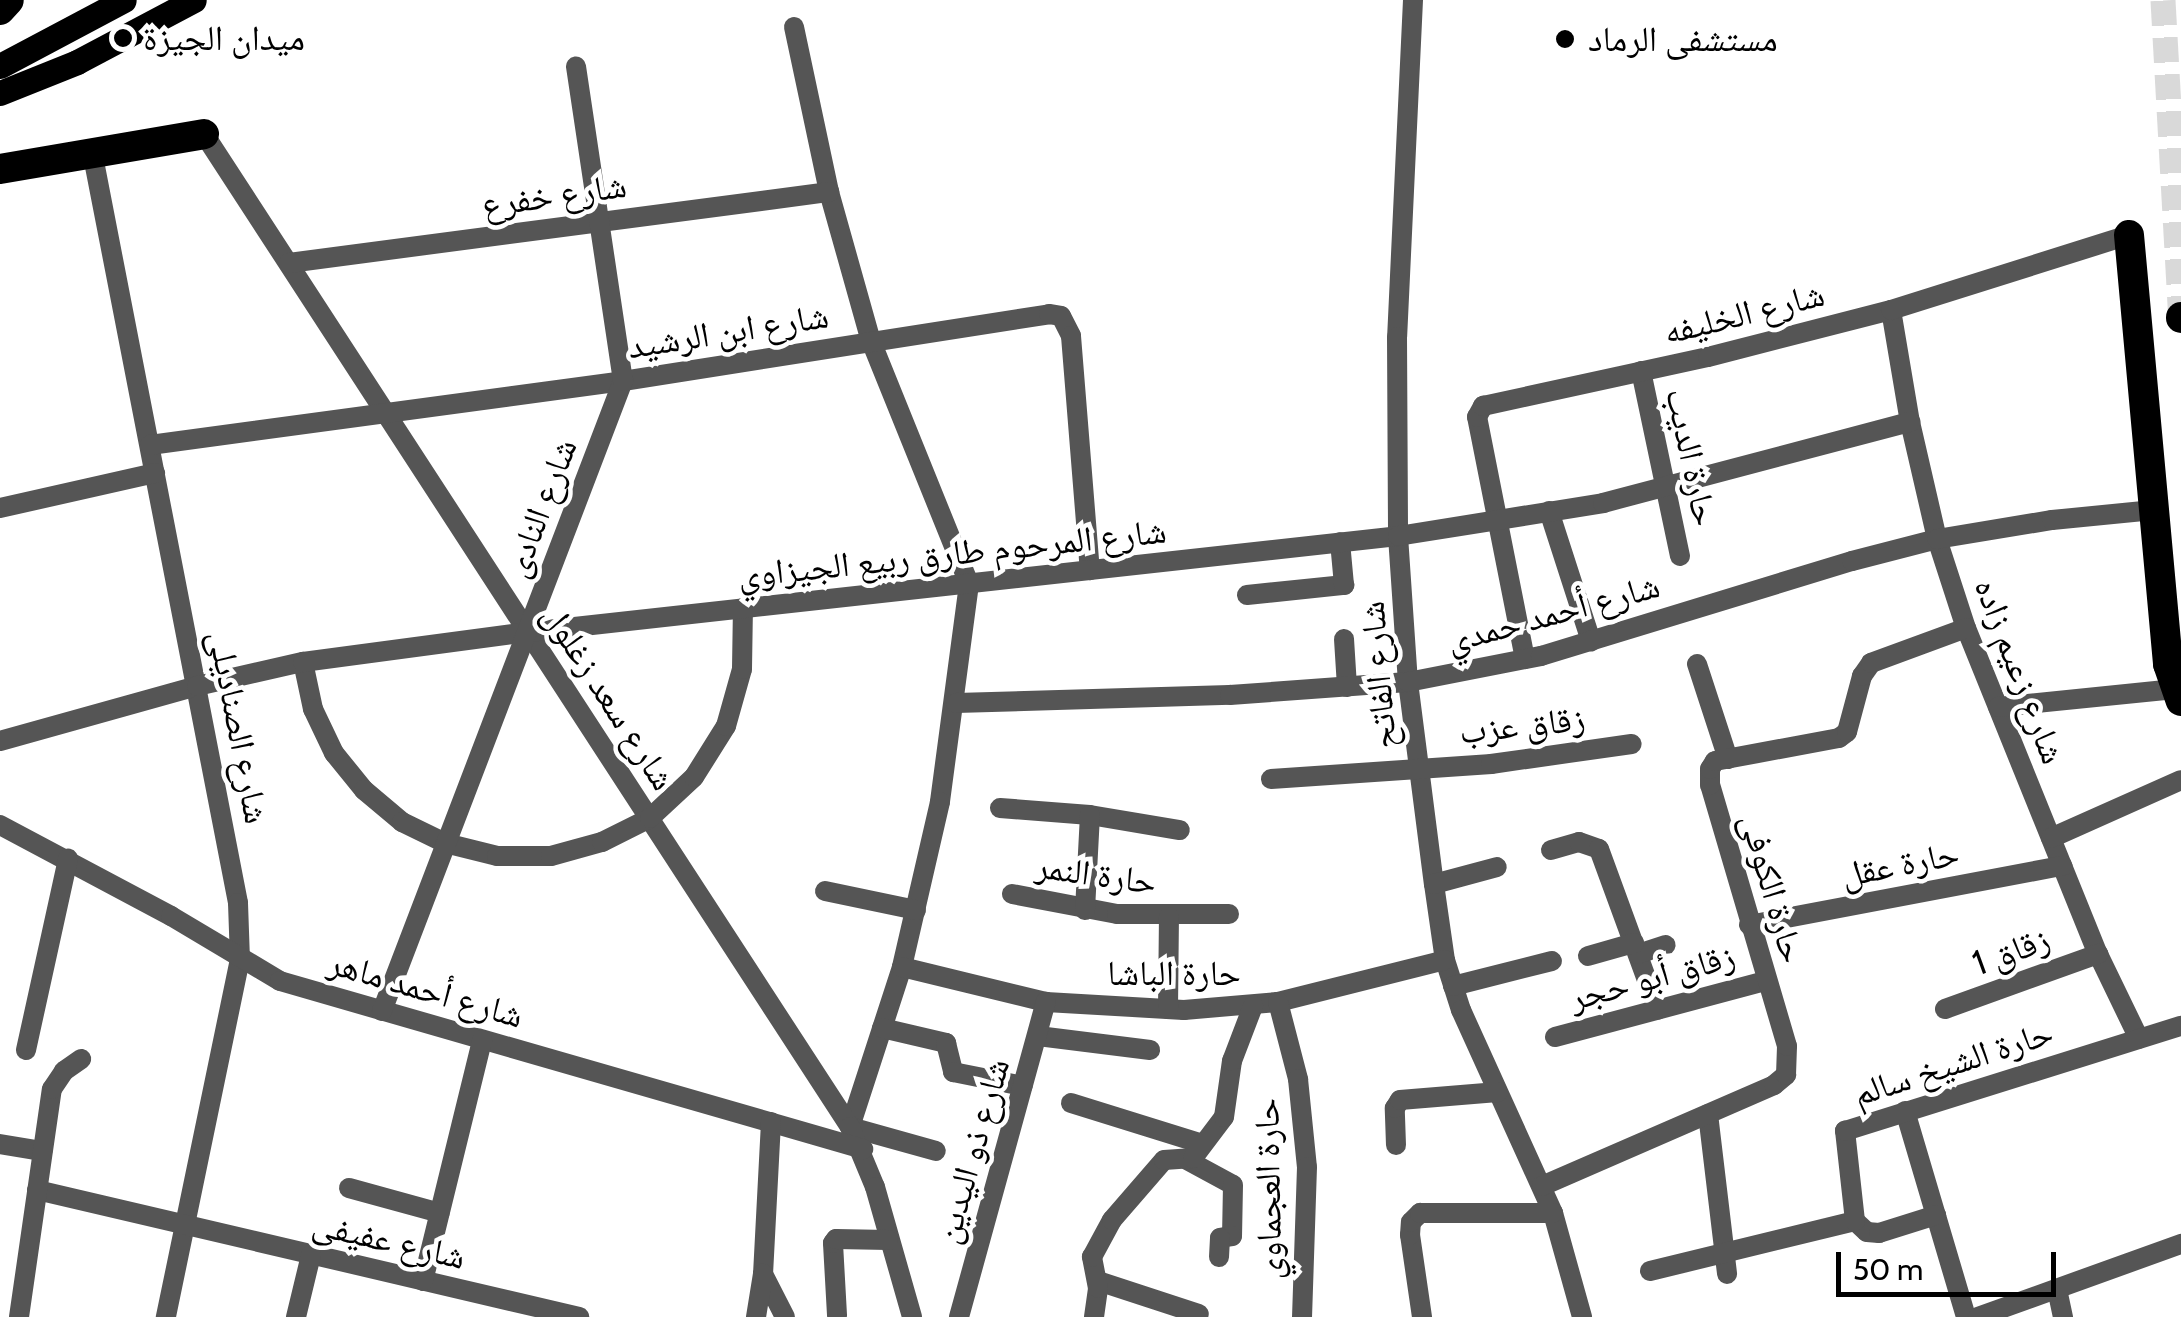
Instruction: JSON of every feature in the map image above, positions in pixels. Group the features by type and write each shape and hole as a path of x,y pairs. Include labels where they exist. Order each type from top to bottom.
{"highway":[{"path":"0,10 8,0"},
{"path":"0,169 204,134"},
{"path":"2128,235 2168,664 2178,695"}],"main road":[{"path":"0,66 124,0"},
{"path":"0,94 77,62 194,0"}],"street":[{"name":"شارع الفاتح","path":"1413,0 1397,337 1398,536 1408,682 1419,768 1434,884 1453,986 1553,1213 1582,1317"},
{"path":"794,27 829,192 871,341 969,584 956,702 916,910 902,967 850,1127 936,1151"},
{"name":"شارع النادى","path":"382,1011 623,381 576,66"},
{"name":"شارع سعد زغلول","path":"204,134 850,1127 862,1150 912,1317"},
{"name":"شارع الصناديلى","path":"92,151 238,903 240,960 166,1317"},
{"name":"شارع خفرع","path":"288,263 829,192"},
{"name":"شارع الخليفه","path":"1497,520 1477,418 1483,406 1892,310 2128,235"},
{"name":"شارع زعيم زاده","path":"1892,310 1910,422 1937,539 1966,628 2098,954 2139,1039"},
{"name":"شارع ابن الرشيد","path":"150,445 623,381 1050,314 1069,325 1090,570"},
{"name":"حارة الديب","path":"1641,371 1680,556"},
{"name":"شارع المرحوم طارق ربيع الجيزاوي","path":"0,741 197,686 302,662 529,632 1398,536 1497,520 1666,488 1910,422"},
{"path":"0,508 155,473"},
{"name":"شارع أحمد حمدي","path":"956,702 1230,695 1408,682 1525,659 1937,539 2052,520 2154,510"},
{"path":"1550,511 1591,641"},
{"path":"1497,520 1525,659"},
{"path":"1247,595 1344,585 1340,542"},
{"path":"302,662 313,709 334,752 364,790 389,811 445,844 497,856 551,856 602,842 650,818 694,777 726,726 742,668 743,608"},
{"path":"1698,664 1728,759 1838,738 1846,732 1862,676 1871,663 1966,628"},
{"path":"1344,640 1347,687"},
{"path":"1998,708 2178,695"},
{"name":"زقاق عزب","path":"1271,779 1491,764 1632,744"},
{"name":"حارة الكوفى","path":"1542,1186 1774,1085 1786,1074 1786,1046 1710,784 1710,769 1715,761 1728,759"},
{"path":"2051,838 2181,780"},
{"path":"1000,808 1090,815 1180,830"},
{"path":"1085,910 1090,815"},
{"name":"شارع أحمد ماهر","path":"0,825 280,981 862,1150"},
{"path":"1551,850 1580,842 1599,849 1658,1010"},
{"path":"26,1050 68,860"},
{"name":"حارة عقل","path":"1750,925 2062,866"},
{"path":"1434,884 1496,867"},
{"path":"825,890 916,910"},
{"name":"حارة النمر","path":"1012,894 1085,910 1170,917 1229,914"},
{"name":"حارة النمر","path":"1168,1010 1170,917"},
{"path":"1588,956 1666,946"},
{"name":"زقاق 1","path":"1945,1008 2098,954"},
{"name":"حارة الباشا","path":"902,967 1046,1002 1168,1010 1278,1002 1446,960"},
{"path":"1453,986 1552,961"},
{"name":"زقاق أبو حجر","path":"1554,1037 1766,981"},
{"name":"شارع ذو اليدين","path":"959,1317 1046,1002"},
{"name":"حارة العجماوي","path":"1278,1002 1298,1080 1307,1167 1302,1317"},
{"path":"1187,1160 1224,1117 1232,1061 1253,1006"},
{"name":"حارة الشيخ سالم","path":"1856,1221 1845,1132 2181,1026"},
{"path":"882,1028 946,1043 954,1072 1023,1086"},
{"path":"1038,1036 1150,1050"},
{"path":"423,1281 482,1040"},
{"path":"13,1308 52,1089 64,1071 80,1058"},
{"path":"1396,1144 1395,1108 1400,1100 1498,1092"},
{"path":"1072,1103 1203,1144"},
{"path":"1905,1112 1966,1317"},
{"path":"1708,1114 1726,1264"},
{"path":"756,1317 763,1274 771,1122"},
{"path":"0,1144 42,1151"},
{"path":"1094,1317 1098,1281 1092,1257 1112,1220 1171,1156 1187,1160 1233,1185 1232,1236 1220,1238 1219,1257"},
{"path":"348,1188 440,1213"},
{"name":"شارع عفيفى","path":"37,1190 538,1312 580,1317"},
{"path":"1422,1317 1410,1235 1411,1222 1420,1214 1553,1213"},
{"path":"1650,1271 1726,1264 1856,1221 1867,1232 1879,1233 1936,1216"},
{"path":"837,1316 833,1243 836,1239 888,1240"},
{"path":"1978,1317 2181,1244"},
{"path":"296,1317 311,1255"},
{"path":"763,1274 785,1317"},
{"path":"1098,1281 1198,1314"},
{"path":"2057,1289 2064,1317"}],"tunnel":[{"path":"2163,0 2181,317"}],"place":[{"name":"ميدان الجيزة","path":"123,38"},
{"name":"مستشفى الرماد","path":"1565,39"}]}
